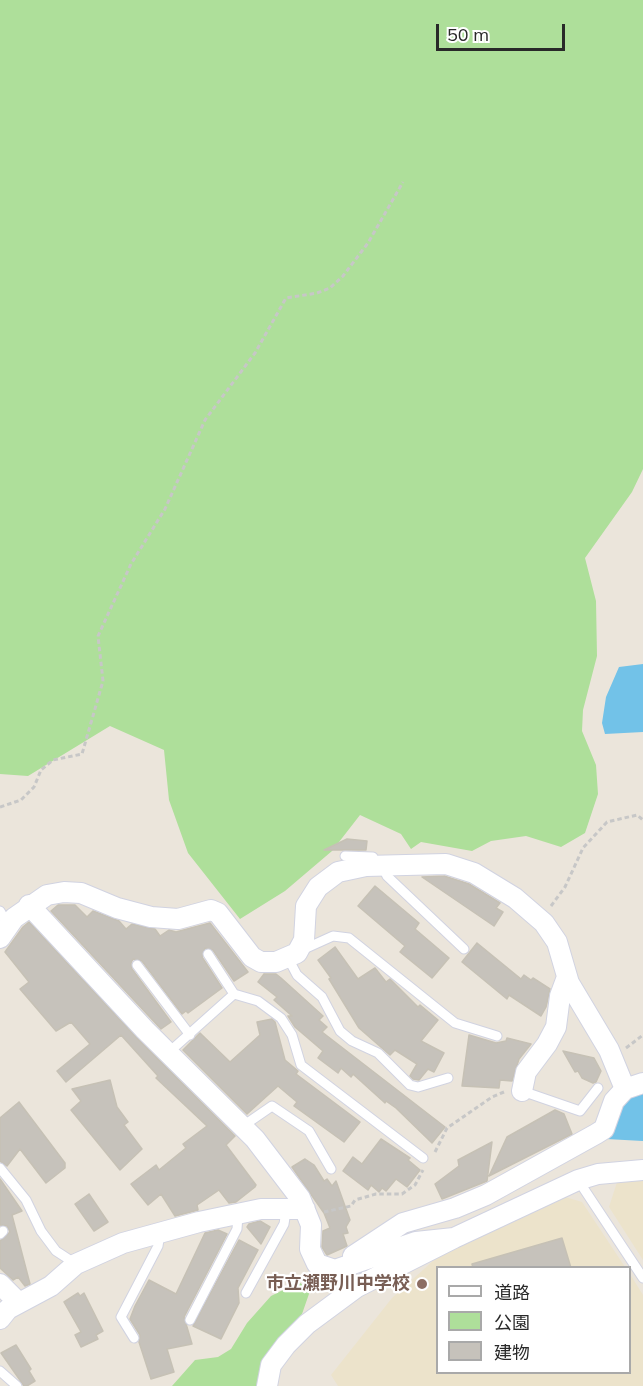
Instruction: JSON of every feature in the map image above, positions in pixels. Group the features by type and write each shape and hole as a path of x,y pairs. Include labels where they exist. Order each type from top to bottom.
{"street":[{"path":"3,924 47,895 64,892 81,893 117,908 151,917 178,919 211,910 218,913 252,957 270,962 292,955 304,940 306,906 318,887 338,872 384,866 446,864 474,873 515,898 540,920 557,942 567,978 609,1050 634,1086 614,1101 604,1129 596,1134 486,1195 455,1208 403,1223 356,1253 344,1265"},
{"path":"29,906 168,1053 243,1126 300,1198 295,1210"},
{"path":"522,1091 526,1072 547,1044 556,1027 561,996 567,978"},
{"path":"267,1386 271,1365 307,1324 357,1287 454,1238 578,1180 598,1174 643,1170"},
{"path":"0,1319 18,1302 51,1286 76,1264 123,1243 261,1209 295,1210 311,1226 310,1249 313,1258 326,1268 334,1270 416,1242 454,1238"},
{"path":"0,1284 18,1302"}],"lane":[{"path":"345,856 387,857 384,866 387,876 464,950"},
{"path":"448,1078 418,1087 410,1085 378,1053 352,1041 340,1031 322,997 297,975 292,955 333,936 349,938 455,1023 497,1036"},
{"path":"208,954 234,994 258,1000 281,1018 292,1035 301,1065 423,1158"},
{"path":"137,965 190,1035"},
{"path":"168,1053 234,994"},
{"path":"522,1091 580,1111 598,1088"},
{"path":"243,1126 272,1106 309,1131 330,1169"},
{"path":"0,1168 26,1200 41,1231 56,1251 76,1264"},
{"path":"578,1180 643,1278"},
{"path":"246,1293 284,1224 295,1210"},
{"path":"190,1320 237,1228 238,1215"},
{"path":"134,1338 121,1317 158,1246 160,1233"},
{"path":"0,1319 0,1330"},
{"path":"0,1371 16,1386"}],"path":[{"path":"0,807 21,800 34,787 41,770 53,760 82,754 103,681 98,636 131,564 165,509 205,420 255,353 286,298 317,293 330,288 343,276 368,243 403,182"},
{"path":"540,920 565,887 583,848 607,822 637,815 643,820"}],"shaded area":[{"path":"643,1174 643,1260 609,1207 619,1176"},
{"name":"市立瀬野川中学校","path":"565,1197 582,1202 624,1266 436,1266 436,1374 631,1374 631,1276 643,1295 643,1386 338,1386 331,1375 392,1298 445,1250"}],"green space":[{"path":"0,0 643,0 643,469 632,492 585,558 596,601 597,656 583,710 582,731 596,765 598,794 585,833 561,847 526,836 491,841 472,851 421,842 411,849 401,834 360,815 332,851 285,891 240,919 188,853 169,800 164,750 110,726 28,776 0,774"},
{"path":"299,1282 310,1291 302,1314 277,1342 261,1386 172,1386 195,1360 218,1357 231,1349 247,1323 271,1296"}],"water":[{"path":"643,664 643,732 605,734 602,723 606,697 619,667"},
{"path":"643,1091 643,1141 606,1139 626,1093"}],"building":[{"path":"347,839 367,841 366,850 324,850"},
{"path":"444,876 469,884 500,903 496,908 503,912 494,926 422,877"},
{"path":"375,886 419,923 415,929 449,958 432,978 400,952 405,946 358,906"},
{"path":"58,905 75,905 87,917 93,911 119,921 126,929 132,924 155,929 160,936 169,930 176,932 210,923 248,972 234,981 213,950 205,948 202,957 222,988 188,1013 186,1011 182,1014 142,961 133,959 132,969 171,1022 161,1029 51,911"},
{"path":"29,922 137,1038 235,1136 226,1145 256,1185 255,1187 236,1202 229,1203 219,1190 197,1205 198,1210 175,1216 161,1194 148,1205 131,1184 156,1165 159,1170 186,1148 183,1144 207,1126 156,1078 158,1076 121,1035 66,1082 57,1071 90,1044 71,1022 56,1031 20,989 29,982 5,952"},
{"path":"477,943 521,979 524,975 531,980 533,978 550,989 546,1007 541,1016 509,995 507,999 462,962"},
{"path":"335,947 358,979 375,968 386,982 390,979 418,1007 420,1005 438,1020 421,1041 444,1053 434,1072 428,1069 419,1080 413,1079 410,1076 417,1064 395,1050 390,1055 359,1028 329,979 331,978 318,960"},
{"path":"264,974 276,974 281,978 323,1016 319,1020 327,1027 322,1032 445,1127 432,1143 396,1108 386,1101 385,1103 353,1074 351,1077 341,1068 338,1073 318,1058 323,1051 295,1027 288,1016 292,1016 274,1000 277,997 258,982"},
{"path":"272,1019 275,1022 285,1060 298,1071 296,1074 360,1122 344,1142 294,1106 297,1102 278,1086 247,1114 183,1050 200,1033 230,1062 260,1035 257,1022"},
{"path":"469,1035 496,1043 506,1041 507,1038 531,1044 519,1059 512,1081 500,1080 499,1088 462,1086"},
{"path":"563,1051 594,1058 601,1071 596,1082 582,1078 578,1071 575,1072"},
{"path":"110,1080 117,1107 128,1122 124,1125 142,1149 120,1170 71,1110 81,1101 72,1089"},
{"path":"19,1102 65,1163 65,1168 46,1183 20,1149 7,1166 0,1161 0,1118"},
{"path":"555,1110 564,1114 572,1134 489,1176 507,1137"},
{"path":"381,1139 410,1158 408,1160 420,1170 407,1187 396,1179 386,1191 382,1188 379,1192 371,1185 368,1190 343,1171 353,1157 362,1164"},
{"path":"492,1142 487,1181 442,1199 435,1184 459,1166 458,1160"},
{"path":"305,1159 314,1165 324,1181 327,1179 332,1186 336,1181 350,1220 346,1227 348,1233 343,1234 347,1246 327,1255 322,1247 323,1231 330,1228 324,1213 292,1167"},
{"path":"0,1179 22,1211 12,1215 30,1284 25,1286 18,1277 13,1280 0,1268 0,1241 10,1232 7,1226 0,1225"},
{"path":"89,1194 108,1222 94,1231 75,1204"},
{"path":"260,1221 270,1227 261,1244 247,1227 249,1224"},
{"path":"218,1230 227,1234 184,1317 192,1344 167,1349 174,1372 151,1379 139,1342 140,1335 130,1319 135,1306 149,1280 176,1294 205,1233"},
{"path":"562,1238 570,1266 472,1266 472,1264"},
{"path":"239,1240 258,1250 238,1288 239,1303 221,1339 193,1326"},
{"path":"78,1293 80,1296 84,1293 103,1331 96,1335 98,1339 81,1347 75,1335 81,1332 64,1302"},
{"path":"16,1345 31,1369 29,1371 35,1381 27,1386 24,1386 1,1353"}],"place":[{"name":"市立瀬野川中学校","path":"422,1284"}]}
